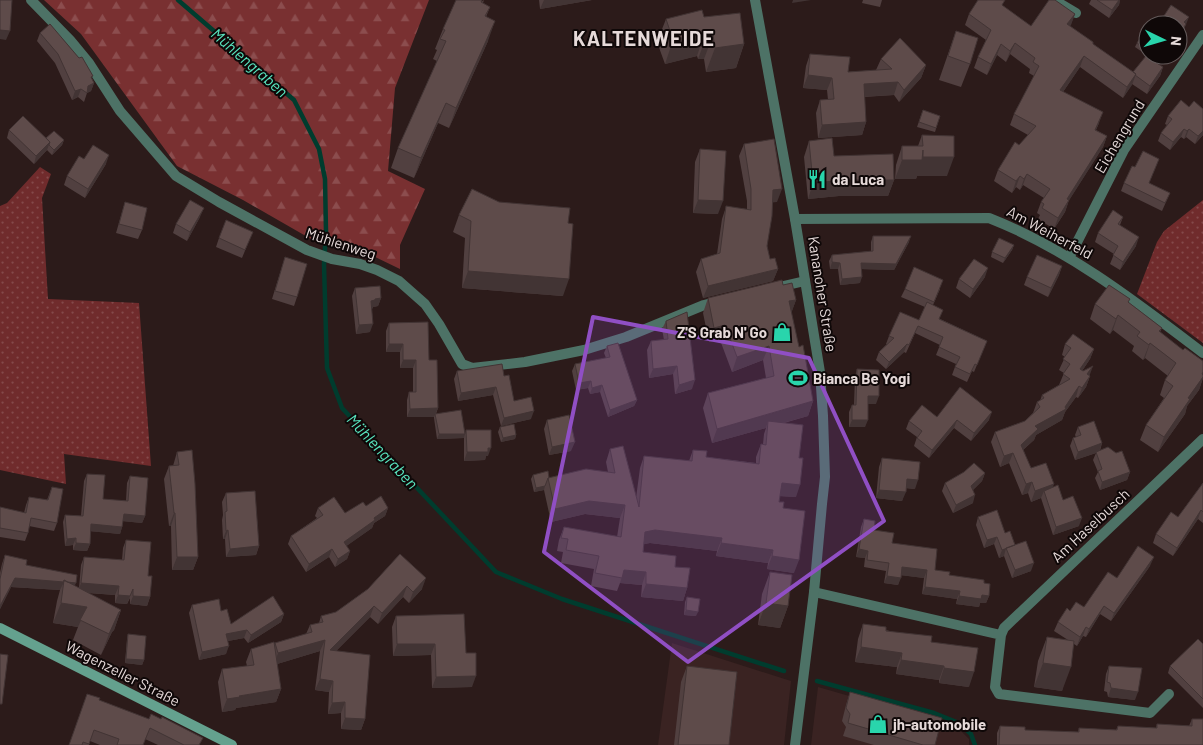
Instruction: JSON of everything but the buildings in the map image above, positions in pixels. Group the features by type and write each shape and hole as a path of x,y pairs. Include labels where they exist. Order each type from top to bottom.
{"main road":[{"name":"Wagenzeller Straße","path":"0,628 232,745"}],"street":[{"name":"Mühlenweg","path":"31,0 70,40 89,63 120,112 176,176 308,250 332,259 360,264 399,281 425,304 462,364 472,368 524,362 584,350 626,337 704,305 732,298"},
{"name":"Kananoher Straße","path":"755,0 796,218 820,372 824,433 824,477 814,592 795,745"},
{"path":"1054,0 1076,13"},
{"name":"Eichengrund","path":"1068,258 1124,150 1203,35"},
{"name":"Am Weiherfeld","path":"796,218 989,218 1009,226 1102,278 1203,354"},
{"path":"768,290 805,281"},
{"name":"Am Haselbusch","path":"1002,635 1004,628 1203,439"},
{"path":"814,592 1002,635 995,687 999,694 1150,713 1169,694"}],"highlighted area":[{"path":"593,317 809,358 884,521 688,662 544,552"}],"shaded area":[{"path":"40,167 51,174 42,198 48,299 139,303 151,466 64,454 66,484 0,470 0,206 7,203"},
{"path":"1203,200 1203,343 1137,294 1157,242 1164,231"},
{"path":"672,643 791,681 784,745 658,745"},
{"path":"818,687 957,727 969,739 969,745 811,745"}],"green space":[{"path":"44,0 429,0 395,88 388,171 425,189 400,245 400,269 340,240 311,239 243,200 177,166 81,34"}],"waterway":[{"name":"Mühlengraben","path":"178,0 294,100 319,149 325,179 326,232 324,265 327,368 342,408 496,572 562,599 784,671"},
{"name":"Mühlengraben","path":"817,681 934,713 959,723 971,734 975,745"}],"place":[{"name":"da Luca","path":"817,179"},
{"name":"Z'S Grab N' Go","path":"782,332"},
{"name":"Bianca Be Yogi","path":"798,378"},
{"name":"jh-automobile","path":"878,724"}],"district":[{"name":"KALTENWEIDE","path":"644,38"}]}
